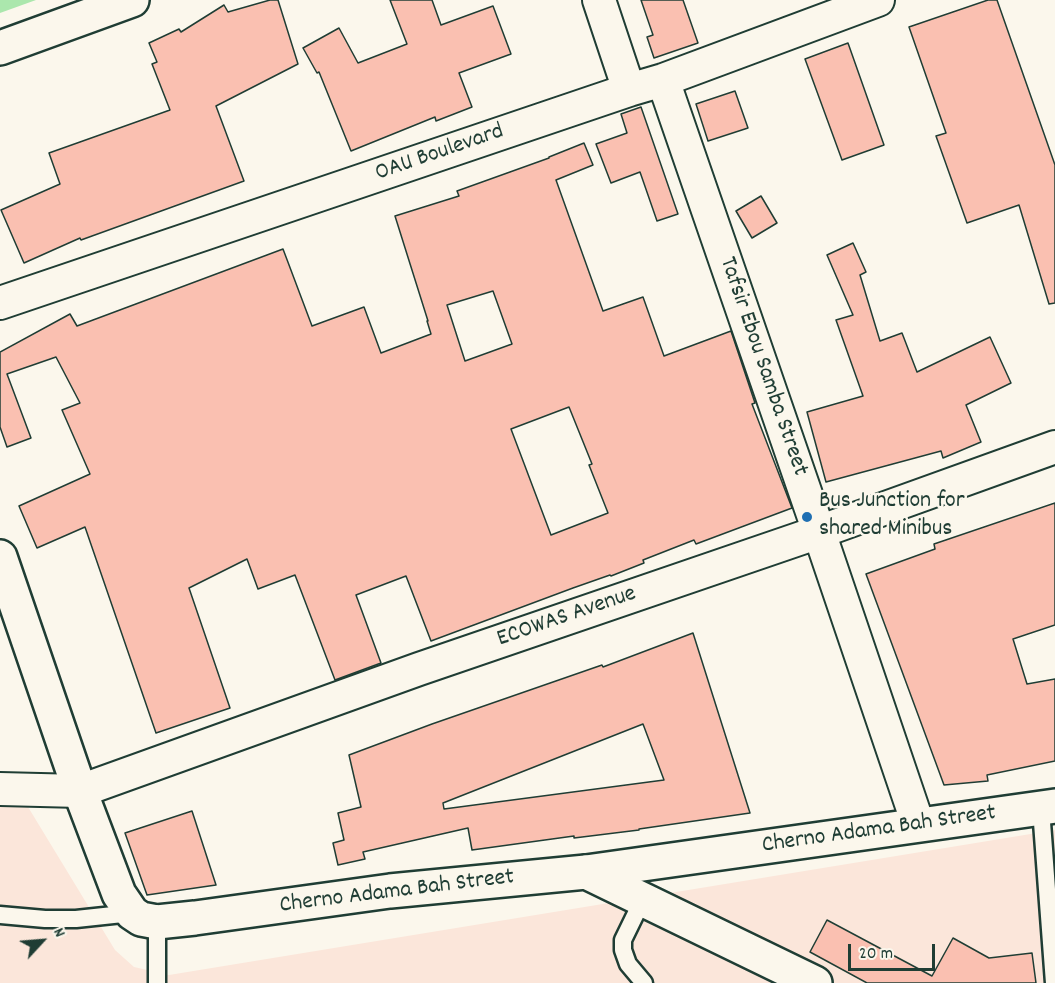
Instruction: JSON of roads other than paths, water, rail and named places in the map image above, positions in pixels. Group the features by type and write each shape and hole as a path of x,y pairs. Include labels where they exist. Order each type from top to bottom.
{"main road":[{"path":"0,48 132,0"},
{"path":"0,557 80,791 119,894 144,918"},
{"name":"Cherno Adama Bah Street","path":"144,918 195,918 390,891 586,872 1048,807"},
{"path":"586,872 815,983"}],"street":[{"path":"599,0 629,90"},
{"name":"OAU Boulevard","path":"0,303 663,80 878,0"},
{"name":"Tafsir Ebou Samba Street","path":"663,80 918,824"},
{"name":"ECOWAS Avenue","path":"80,791 419,669 819,532 1055,447"},
{"path":"0,789 80,791"}],"lane":[{"path":"1048,807 1054,983"},
{"path":"643,899 623,940 623,950 628,964 644,983"},
{"path":"0,915 45,919 144,918 157,983"}],"place":[{"name":"Bus Junction for shared Minibus","path":"807,517"}]}
